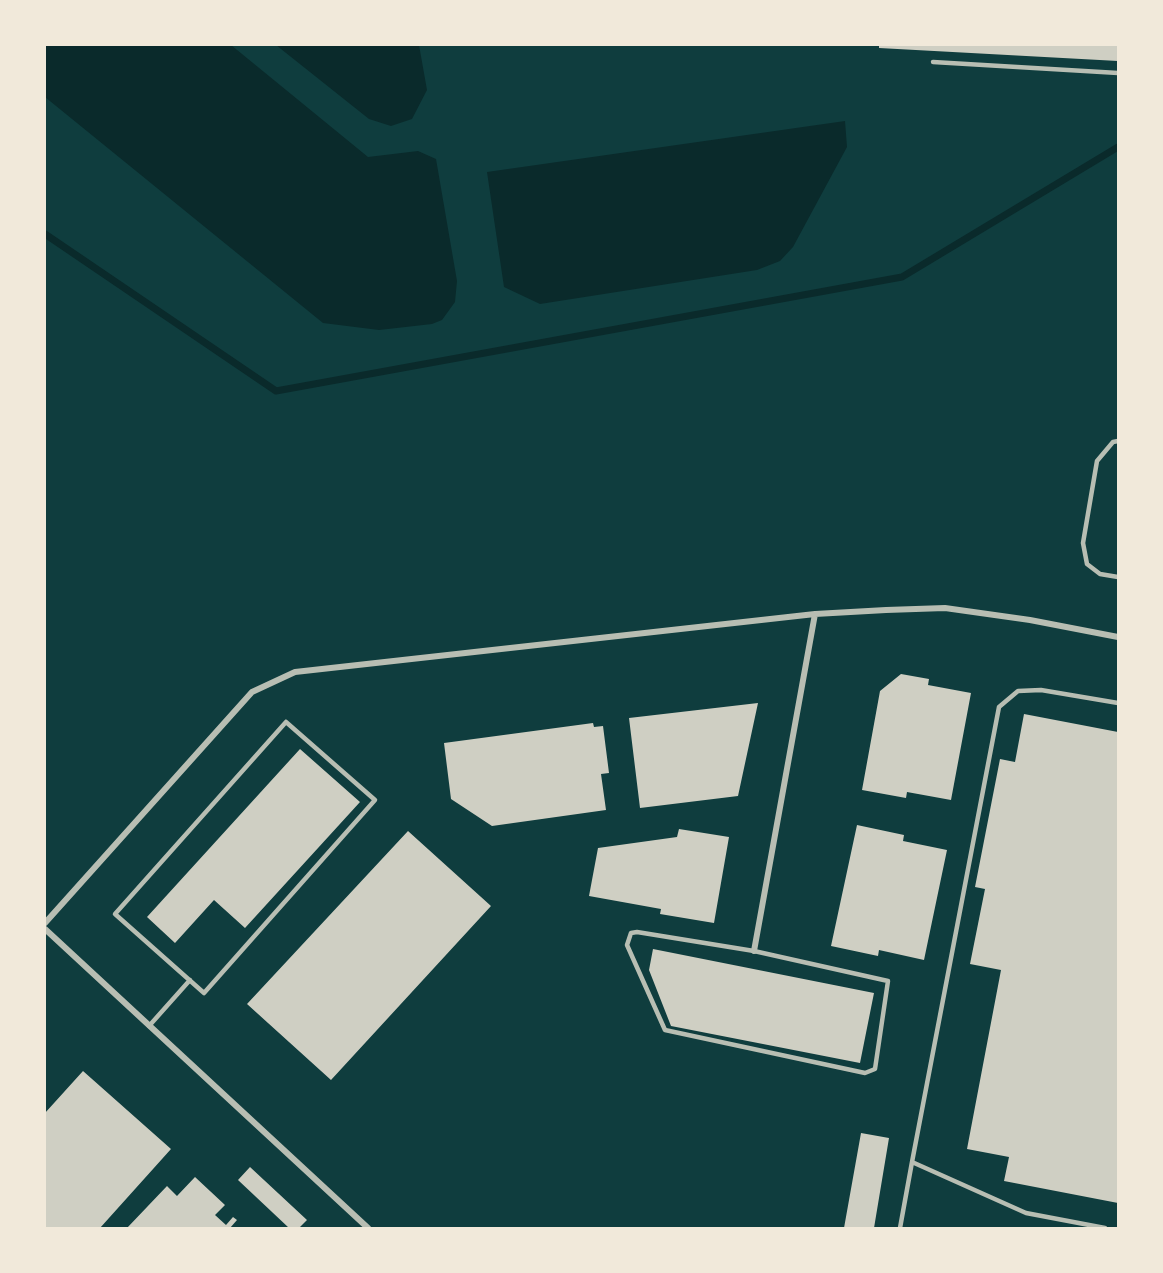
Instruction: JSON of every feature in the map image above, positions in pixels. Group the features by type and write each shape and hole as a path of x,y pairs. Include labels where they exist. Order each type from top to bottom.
{"street":[{"path":"45,923 252,692 295,672 815,614 945,608 1030,620 1118,637"},
{"path":"754,951 815,614"},
{"path":"45,928 368,1228"}],"lane":[{"path":"933,62 1118,74"},
{"path":"1118,441 1113,442 1097,461 1083,543 1087,564 1100,574 1118,577"},
{"path":"900,1228 999,707 1017,691 1041,690 1118,703"},
{"path":"286,722 375,800 204,993 190,980 115,914 286,722"},
{"path":"638,932 754,951 888,981 875,1069 865,1073 665,1030 627,945 631,933 638,932"},
{"path":"149,1026 190,980"},
{"path":"912,1162 1026,1213 1104,1228"}],"water":[{"path":"45,45 231,45 368,157 418,151 436,159 457,281 455,302 442,320 432,324 379,330 323,323 45,97"},
{"path":"276,45 419,45 427,90 412,119 391,126 369,119"},
{"path":"845,121 847,147 793,247 780,261 757,270 540,304 504,287 487,172"}],"building":[{"path":"879,45 1118,45 1118,61 879,48"},
{"path":"901,674 929,679 928,685 971,693 951,800 907,792 906,798 862,790 880,691"},
{"path":"758,703 738,796 640,808 629,718"},
{"path":"1024,714 1118,732 1118,1203 1004,1181 1009,1157 967,1149 1001,970 970,964 985,889 975,887 1000,759 1015,762"},
{"path":"593,723 594,727 603,726 609,773 601,774 606,810 492,826 451,799 444,743"},
{"path":"300,749 360,802 245,928 214,900 175,943 147,917"},
{"path":"857,825 904,835 903,841 947,850 924,960 879,950 878,956 831,946"},
{"path":"679,829 729,837 714,923 660,914 661,909 589,896 598,848 677,837"},
{"path":"408,831 491,906 331,1080 247,1004"},
{"path":"653,949 874,993 860,1063 671,1026 649,970"},
{"path":"83,1071 171,1149 100,1228 45,1228 45,1113"},
{"path":"861,1133 889,1138 874,1228 844,1228"},
{"path":"250,1167 307,1220 299,1228 289,1228 238,1180"},
{"path":"195,1177 225,1205 215,1215 226,1225 233,1217 237,1220 230,1228 127,1228 167,1186 177,1196"}],"waterway":[{"path":"45,234 276,391 902,277 1118,147"}]}
